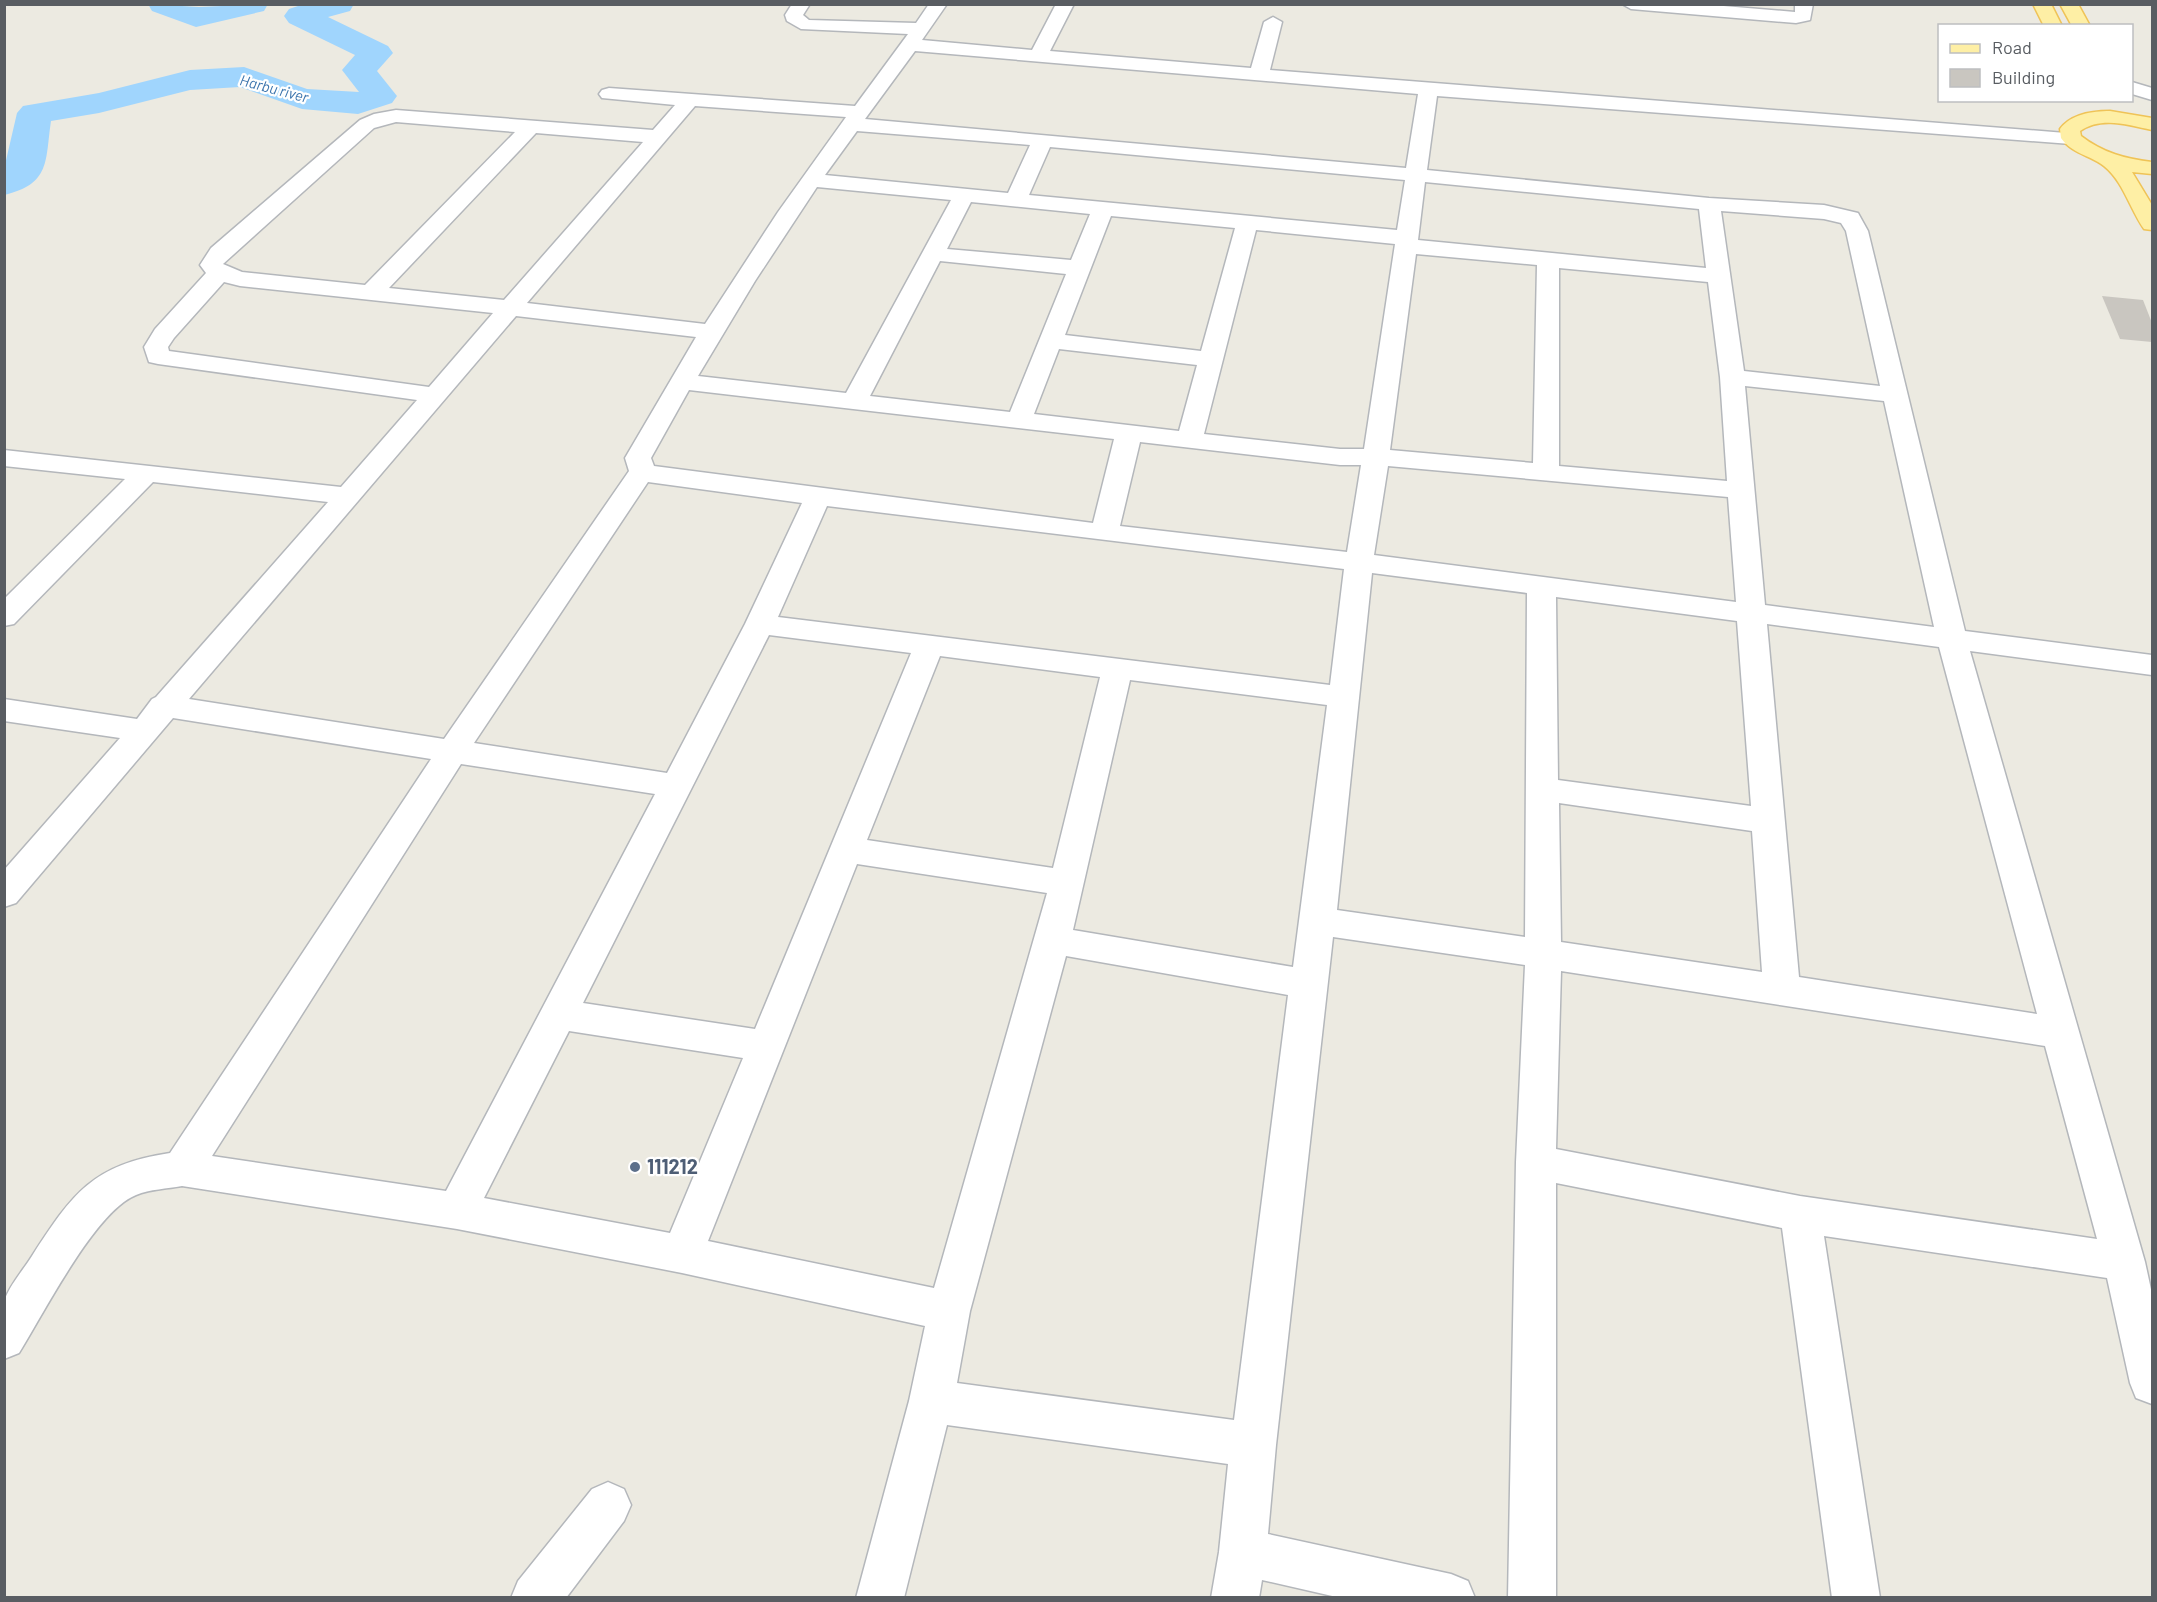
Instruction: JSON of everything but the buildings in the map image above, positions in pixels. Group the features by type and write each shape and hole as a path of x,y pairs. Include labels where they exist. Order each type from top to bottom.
{"main road":[{"path":"2042,4 2053,24"},
{"path":"2069,4 2080,24"},
{"path":"2128,102 2152,123"},
{"path":"2152,123 2110,117 2088,109 2070,129 2071,138 2085,150 2111,161 2152,168"},
{"path":"2111,161 2129,182 2152,224"}],"street":[{"path":"801,4 794,15 796,21 807,25 916,37 1038,56 1428,89 2071,138"},
{"path":"642,471 638,458 711,332 811,180 938,4"},
{"path":"1038,56 1065,4"},
{"path":"1630,4 1796,18 1804,16 1804,4"},
{"path":"1259,74 1273,22"},
{"path":"2133,88 2152,94"},
{"path":"1235,1598 1244,1552 1253,1445 1308,984 1318,921 1359,562 1377,457 1428,89"},
{"path":"609,94 690,100 1042,141 1238,157 1416,177 1709,204 1824,212 1850,218 1855,223 1952,640 2124,1262 2152,1383"},
{"path":"4,894 163,706 350,496 690,100"},
{"path":"658,136 396,116 381,118 367,124 219,253 211,266 219,273 240,279 711,332"},
{"path":"371,293 530,128"},
{"path":"1016,200 1042,141"},
{"path":"811,180 1247,224 1718,276"},
{"path":"855,401 964,195"},
{"path":"1709,204 1732,377 1754,614 1782,988"},
{"path":"1019,420 1103,209"},
{"path":"1190,439 1247,224"},
{"path":"933,254 1080,268"},
{"path":"1546,471 1548,259"},
{"path":"219,273 164,334 156,347 158,357 435,395"},
{"path":"1051,341 1211,359"},
{"path":"1732,377 1896,395"},
{"path":"681,382 1340,457 1377,457 1742,490"},
{"path":"1104,533 1129,433"},
{"path":"4,458 350,496"},
{"path":"642,471 660,477 1104,533 1359,562 2152,665"},
{"path":"182,1169 451,753 642,471"},
{"path":"4,617 147,473"},
{"path":"456,1211 760,624 818,497"},
{"path":"1532,1598 1536,1162 1543,955 1541,586"},
{"path":"760,624 1343,697"},
{"path":"682,1254 930,646"},
{"path":"880,1598 931,1401 949,1311 1053,939 1117,669"},
{"path":"163,706 451,753 676,786"},
{"path":"4,710 143,731"},
{"path":"1542,789 1769,821"},
{"path":"847,850 1066,883"},
{"path":"1318,921 1782,988 2061,1033"},
{"path":"1053,939 1308,984"},
{"path":"559,1014 767,1046"},
{"path":"1536,1162 1800,1214 2124,1262"},
{"path":"4,1339 89,1208 116,1185 142,1176 182,1169 456,1211 682,1254 949,1311"},
{"path":"1800,1214 1856,1598"},
{"path":"931,1401 1253,1445"},
{"path":"535,1598 608,1505"},
{"path":"1244,1552 1451,1598"}],"waterway":[{"path":"163,4 196,17 253,4"},
{"name":"Harbu river","path":"4,184 24,173 35,113 99,103 190,80 244,77 302,99 358,104 380,96 359,70 376,53 300,16 339,4"}],"place":[{"name":"111212","path":"635,1167"}]}
